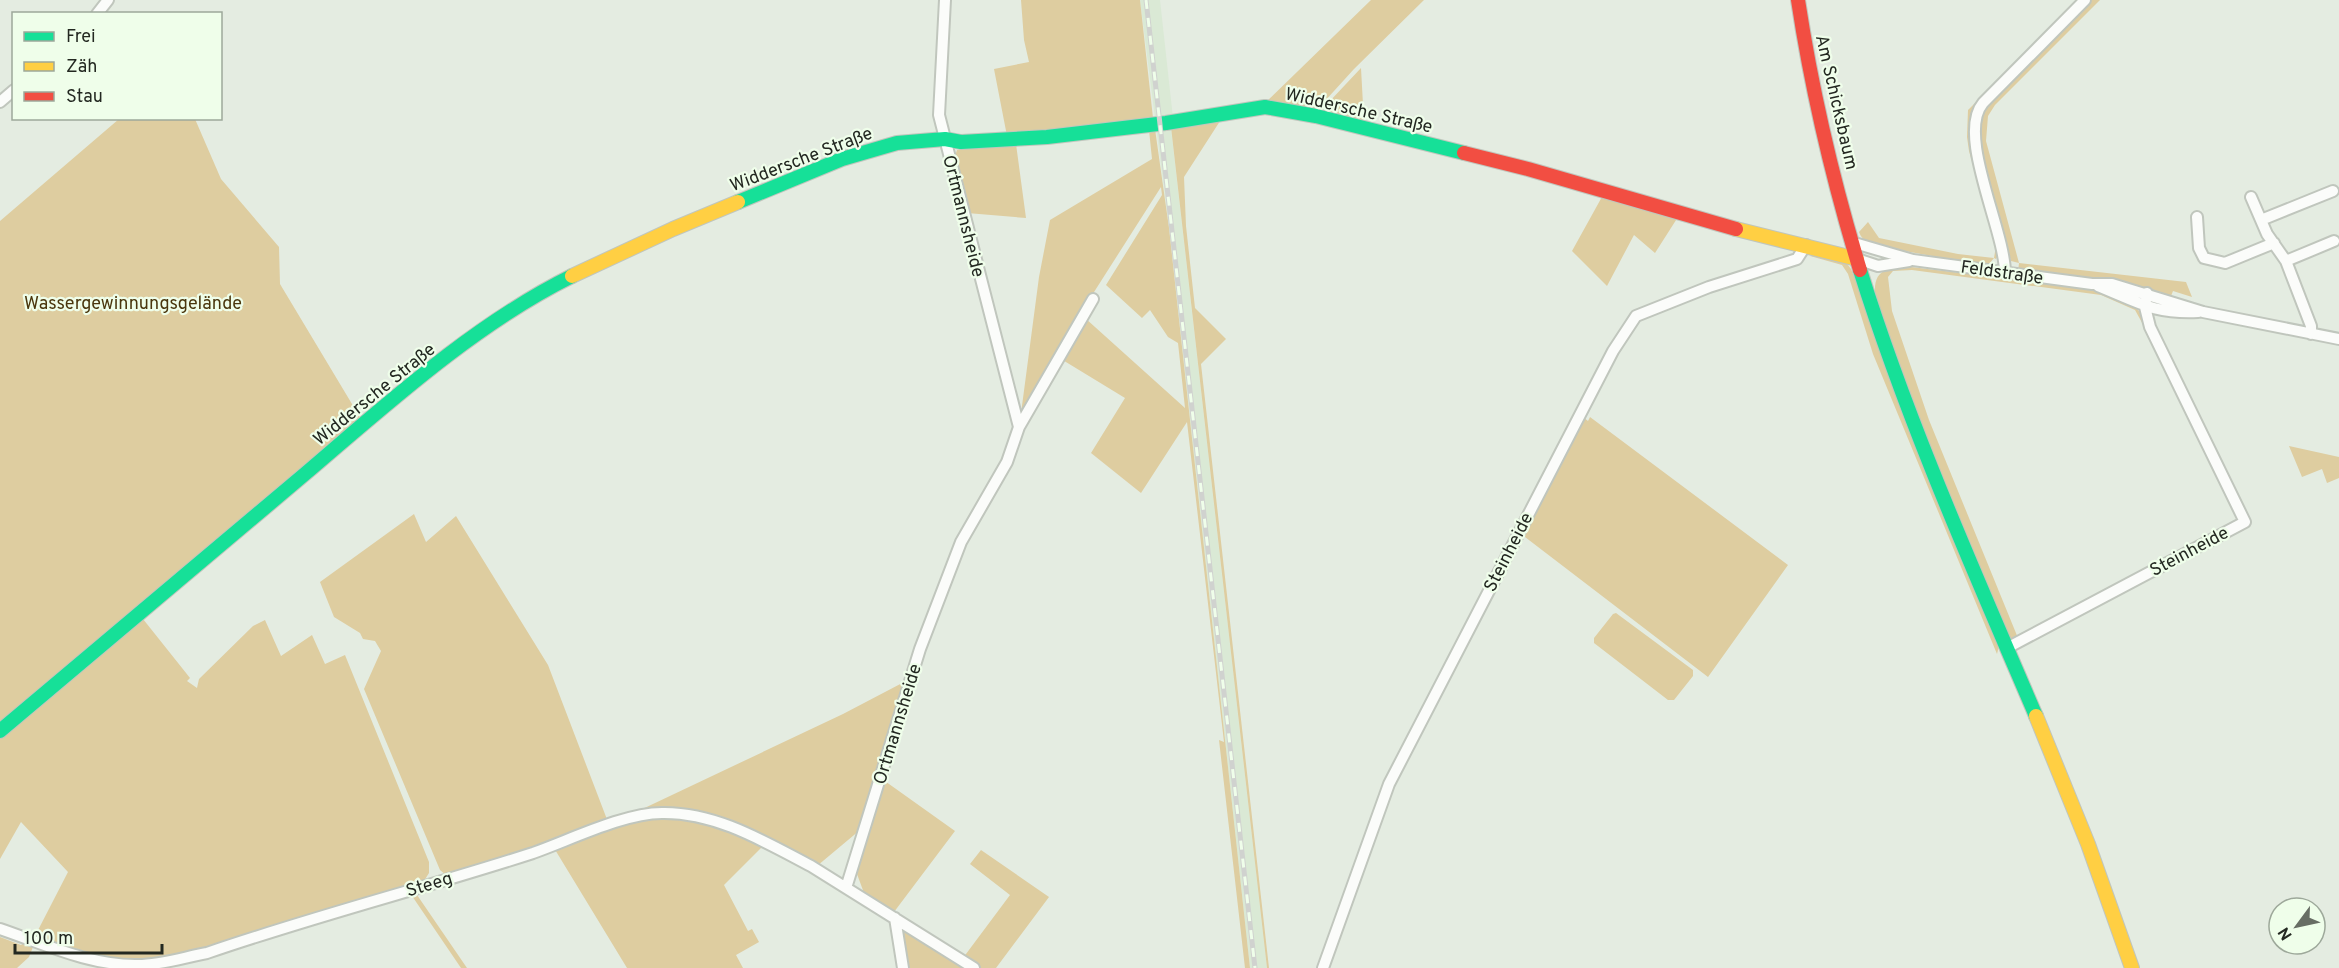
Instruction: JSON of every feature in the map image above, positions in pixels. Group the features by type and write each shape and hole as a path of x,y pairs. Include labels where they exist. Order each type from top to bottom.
{"street":[{"path":"99,12 108,0"},
{"name":"Ortmannsheide","path":"945,0 939,115 1019,427"},
{"name":"Am Schicksbaum","path":"1798,0 1804,46 1851,242 1900,387 2072,802 2132,968"},
{"path":"2005,273 2002,243 1974,146 1976,113 1983,103 2085,0"},
{"path":"0,102 12,92"},
{"name":"Widdersche Straße","path":"0,731 401,393 481,332 539,292 673,229 842,159 897,143 945,139 961,142 1047,137 1160,124 1264,107 1316,116 1517,166 1722,225 1857,259"},
{"path":"2261,220 2333,191"},
{"path":"2252,197 2261,220 2286,261 2311,326 2311,334"},
{"path":"2197,217 2199,248 2204,258 2225,263 2274,243"},
{"path":"2286,261 2334,241"},
{"path":"1806,245 1851,242"},
{"name":"Feldstraße","path":"1851,242 1912,260 2092,284 2112,284 2203,312 2339,339"},
{"name":"Steinheide","path":"1323,968 1389,784 1613,351 1636,316 1709,287 1797,259 1806,245"},
{"name":"Feldstraße","path":"1857,259 1878,266 1912,260"},
{"name":"Feldstraße","path":"2092,284 2145,307 2168,312 2203,312"},
{"name":"Steinheide","path":"2007,648 2245,522 2150,327 2145,307 2147,293"},
{"name":"Ortmannsheide","path":"846,888 920,649 962,542 1007,462 1019,427 1093,299"},
{"name":"Steeg","path":"0,929 92,960 140,965 167,961 207,953 532,853 637,816 662,813 688,814 728,825 811,866 846,888"},
{"path":"846,888 974,968"},
{"path":"895,918 903,968"}],"shaded area":[{"path":"1140,0 1160,0 1174,127 1171,128 1267,968 1250,968 1169,228"}],"green space":[{"path":"1021,0 1140,0 1153,118 1007,136 994,69 1029,62 1024,40"},
{"path":"1371,0 1424,0 1354,69 1314,113 1265,103"},
{"path":"2079,0 1980,102 1972,117 1970,144 1998,246 1999,254 1996,259 1994,258 1996,246 1969,151 1968,110"},
{"path":"2090,0 2100,0 1995,105 1988,116 1986,141 2019,263 2011,261 1979,144 1979,127 1982,116 1990,100"},
{"path":"1361,68 1364,123 1328,115 1329,102"},
{"path":"1222,118 1184,177 1186,226 1195,308 1226,339 1201,364 1269,968 1267,968 1171,127"},
{"name":"Wassergewinnungsgelände","path":"118,120 195,120 221,179 279,247 280,284 361,419 0,725 0,221"},
{"path":"1155,129 1169,228 1250,968 1245,968 1219,740 1224,742 1187,422 1141,493 1091,453 1125,398 1061,359 1085,318 1185,408 1178,343 1168,337 1150,310 1142,318 1106,285 1162,195 1161,187 1080,314 1020,421 1039,277 1050,220 1152,159 1149,130"},
{"path":"1016,144 1026,218 967,213 954,159 957,150"},
{"path":"1603,195 1678,217 1655,253 1634,235 1607,286 1572,251"},
{"path":"1868,222 1879,238 1958,254 1994,258 1989,264 1981,265 1883,247 1865,241 1859,232"},
{"path":"1819,253 1845,261 1851,269 1999,646 1997,654 1873,354 1848,274 1842,265 1810,256"},
{"path":"2019,263 2186,282 2192,297 2173,291 2171,296 2122,283 2018,272"},
{"path":"1911,267 2094,289 2132,304 2140,312 2153,338 2151,339 2135,310 2101,295 1912,270 1893,271 1888,277 1892,311 1929,420 2018,638 2009,639 1917,422 1875,292 1877,278 1885,270"},
{"path":"1583,417 1588,421 1590,417 1788,565 1708,677 1521,534"},
{"path":"2289,446 2339,457 2339,478 2327,483 2322,469 2302,477"},
{"path":"414,514 426,542 456,516 548,665 608,822 447,876 440,870 364,689 381,651 375,641 363,639 360,633 334,617 320,582"},
{"path":"1616,613 1693,670 1693,676 1674,700 1668,700 1594,643 1594,638"},
{"path":"143,619 190,678 187,681 197,688 199,679 253,626 265,620 281,656 312,635 325,664 345,655 429,862 429,873 422,884 207,949 139,962 96,958 35,936 68,872 21,822 0,859 0,739"},
{"path":"906,681 860,830 817,866 721,819 634,813 843,714"},
{"path":"882,779 955,831 894,912 864,893 857,874"},
{"path":"664,815 695,818 764,845 724,885 748,931 752,929 759,942 736,955 743,968 627,968 554,848 635,819"},
{"path":"981,850 1049,897 996,968 978,968 963,958 1010,895 970,864"},
{"path":"415,892 467,968 461,968 410,893"},
{"path":"908,931 969,968 905,968 900,938"},
{"path":"0,937 21,945 28,939 35,942 29,957 17,968 0,968"}],"railway":[{"path":"1146,0 1255,968"}],"traffic: fast":[{"path":"738,202 842,159 897,143 945,139 961,142 1047,137 1166,123 1265,107 1316,116 1464,153"},
{"path":"1860,270 1920,440 2036,716"},
{"path":"0,731 433,366 501,317 572,276"}],"traffic: slow":[{"path":"572,276 673,229 738,202"},
{"path":"1736,229 1857,259"},
{"path":"2036,716 2088,844 2132,968"}],"traffic: jam":[{"path":"1798,0 1824,136 1860,270"},
{"path":"1464,153 1528,169 1736,229"}]}
